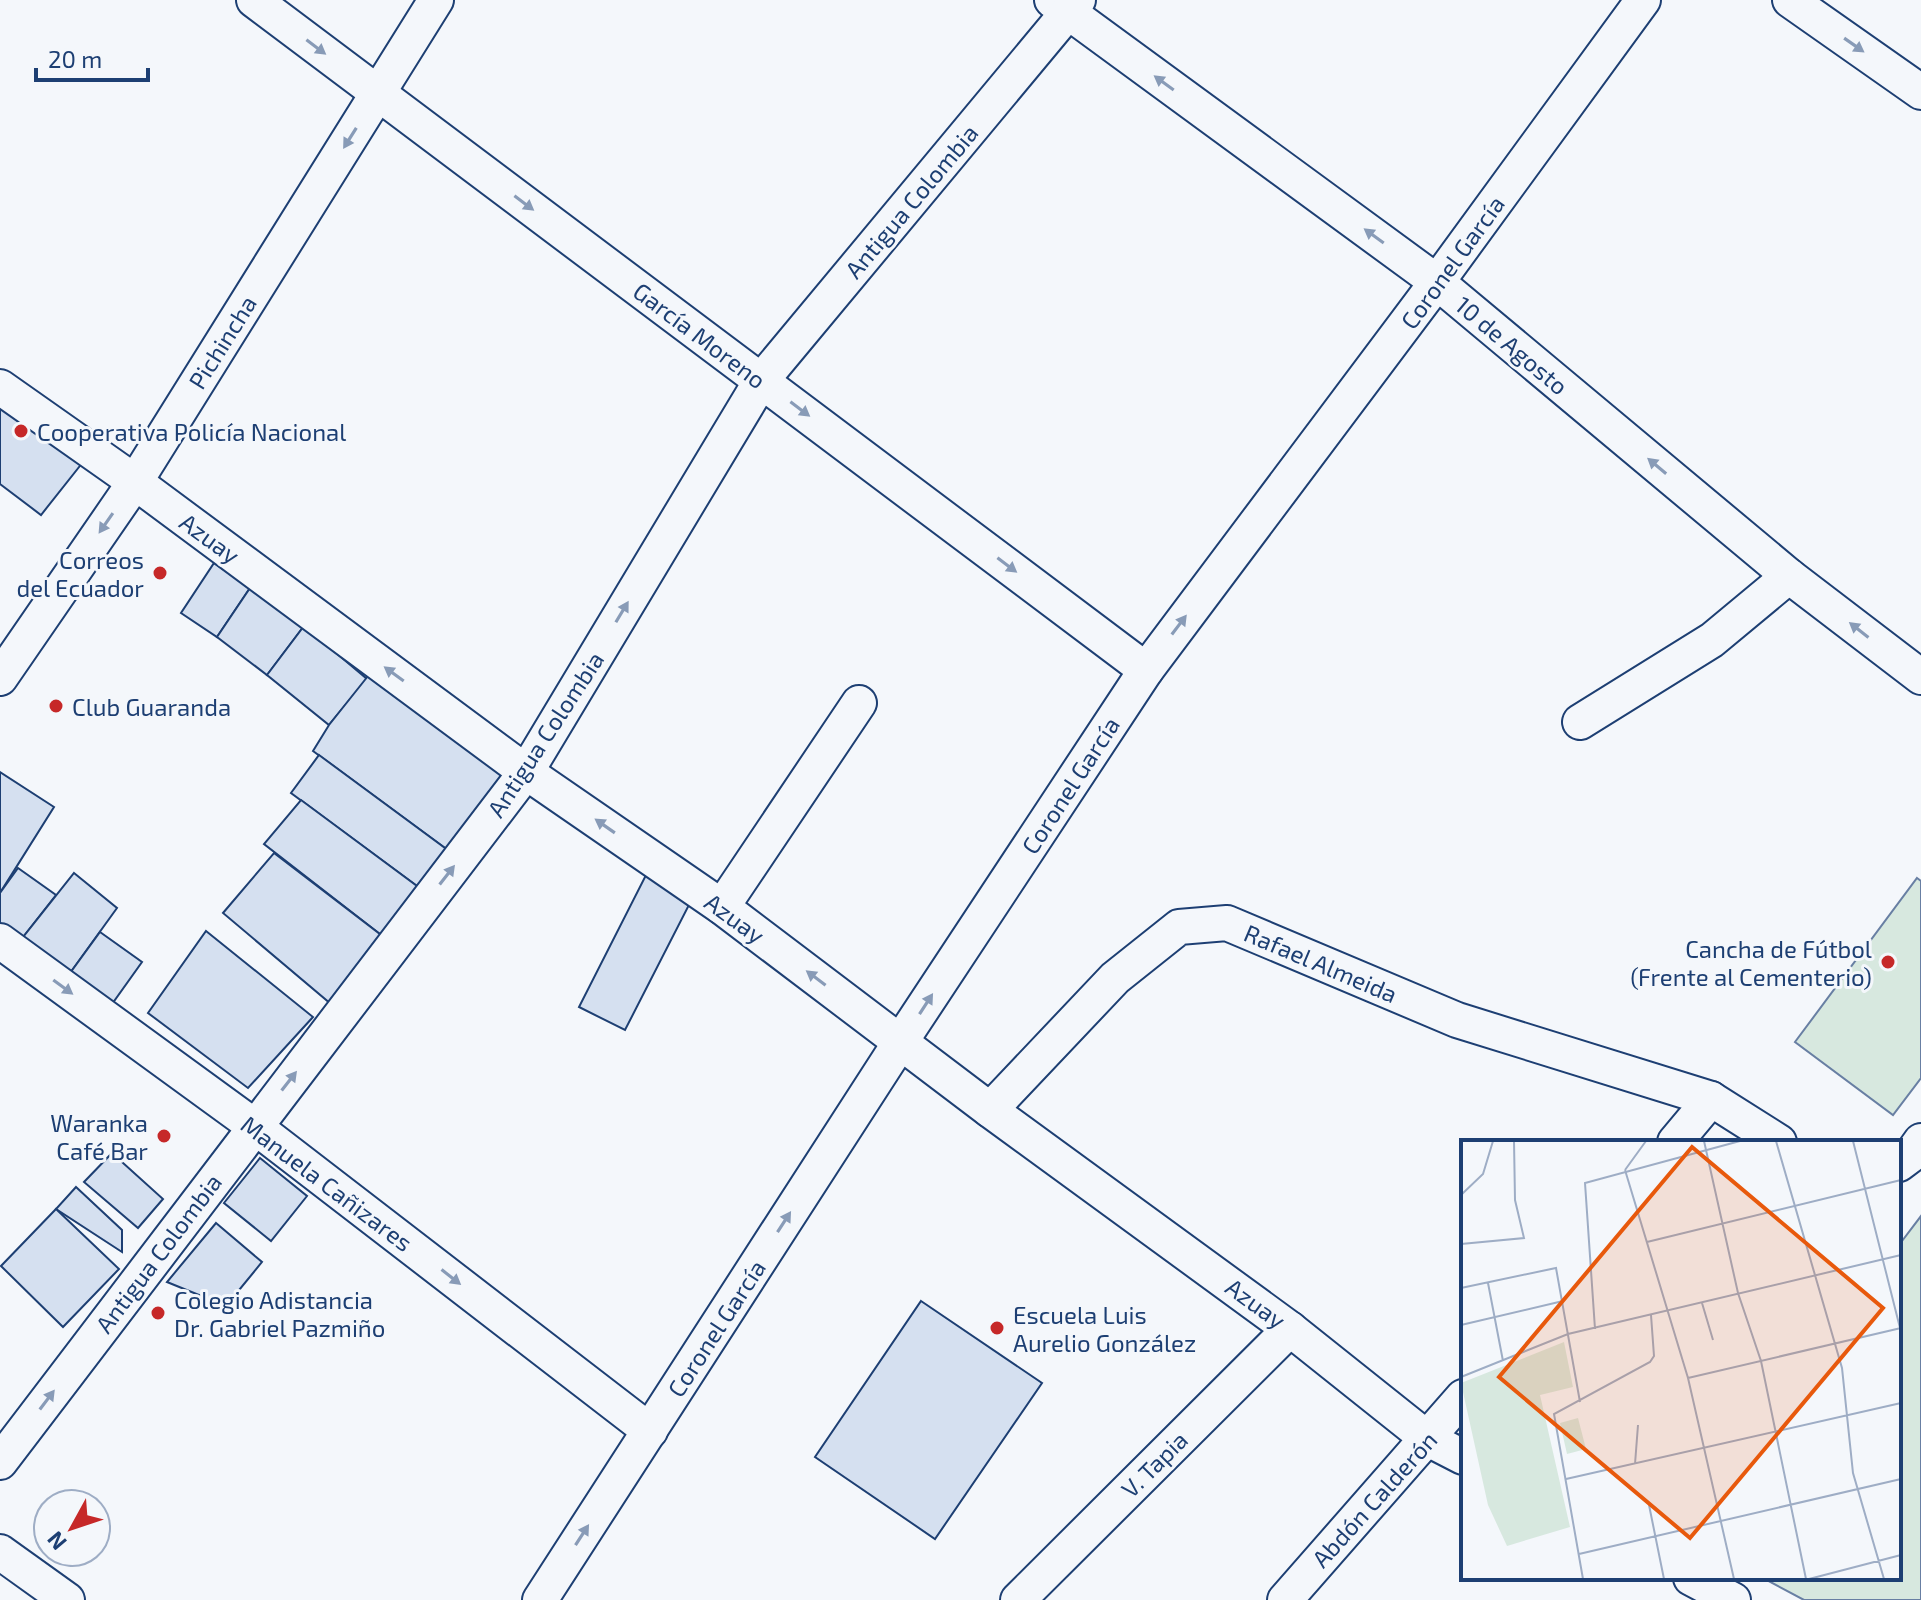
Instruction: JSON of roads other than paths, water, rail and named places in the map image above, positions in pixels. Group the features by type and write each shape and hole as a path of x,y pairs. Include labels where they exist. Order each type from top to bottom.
{"street":[{"name":"García Moreno","path":"254,0 1146,670"},
{"name":"Pichincha","path":"0,678 135,482 436,0"},
{"name":"Coronel García","path":"540,1600 901,1041 1146,670 1437,282 1643,0"},
{"path":"1790,0 1921,92"},
{"name":"10 de Agosto","path":"1066,4 1437,282 1789,576 1921,677"},
{"name":"Antigua Colombia","path":"0,1462 526,772 761,381 1066,4"},
{"name":"Azuay","path":"0,387 135,482 526,772 722,907 990,1110 1290,1329 1428,1439 1461,1456"},
{"path":"1580,722 1712,640 1789,576"},
{"path":"722,907 859,703"},
{"name":"Rafael Almeida","path":"990,1110 1115,978 1179,927 1227,923 1457,1020 1711,1099 1776,1140"},
{"name":"Manuela Cañizares","path":"0,941 254,1126 650,1431"},
{"path":"1677,1140 1711,1099"},
{"path":"1901,1162 1921,1141"},
{"name":"V. Tapia","path":"1018,1600 1290,1329"},
{"name":"Abdón Calderón","path":"1287,1599 1461,1399"},
{"path":"0,1552 67,1600"},
{"path":"1695,1580 1733,1600"}],"place":[{"name":"Cooperativa Policía Nacional","path":"21,431"},
{"name":"Correos del Ecuador","path":"160,573"},
{"name":"Club Guaranda","path":"56,706"},
{"name":"Cancha de Fútbol (Frente al Cementerio)","path":"1888,962"},
{"name":"Waranka Café Bar","path":"164,1136"},
{"name":"Colegio Adistancia Dr. Gabriel Pazmiño","path":"158,1313"},
{"name":"Escuela Luis Aurelio González","path":"997,1328"}]}
